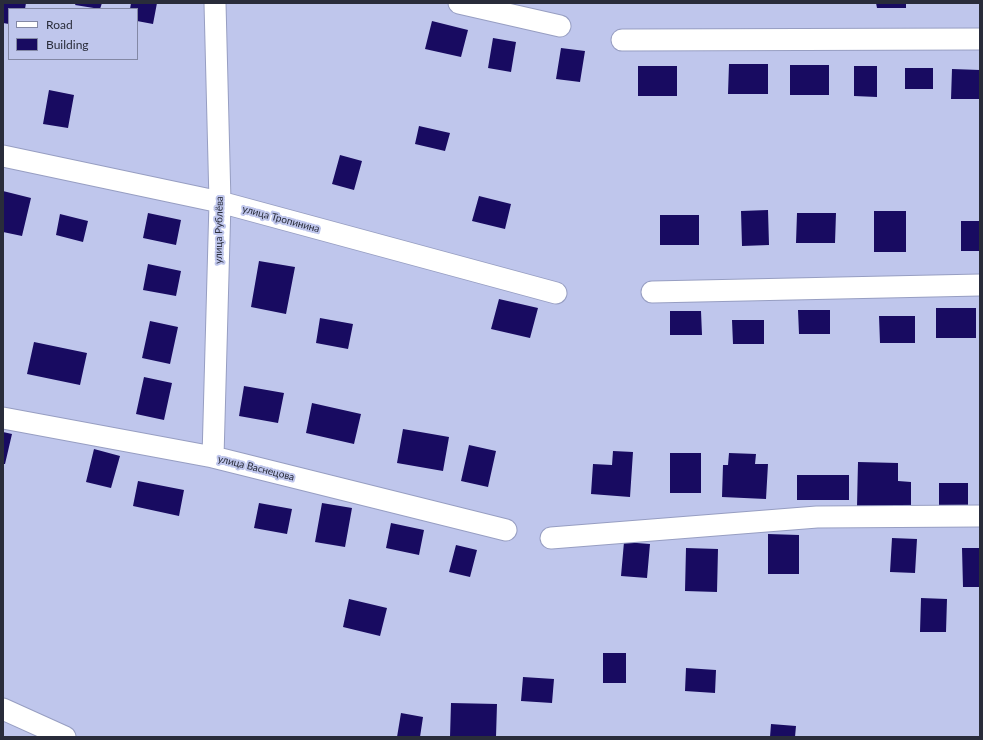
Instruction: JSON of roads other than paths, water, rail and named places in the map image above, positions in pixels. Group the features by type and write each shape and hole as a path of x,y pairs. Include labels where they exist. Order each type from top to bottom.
{"street":[{"name":"улица Рублёва","path":"213,457 220,202 215,3"},
{"path":"459,3 560,26"},
{"path":"622,40 980,39"},
{"name":"улица Тропинина","path":"3,156 220,202 556,293"},
{"path":"652,292 980,285"},
{"name":"улица Васнецова","path":"3,418 213,457 506,530"},
{"path":"551,538 817,517 980,516"},
{"path":"3,709 65,737"}]}
